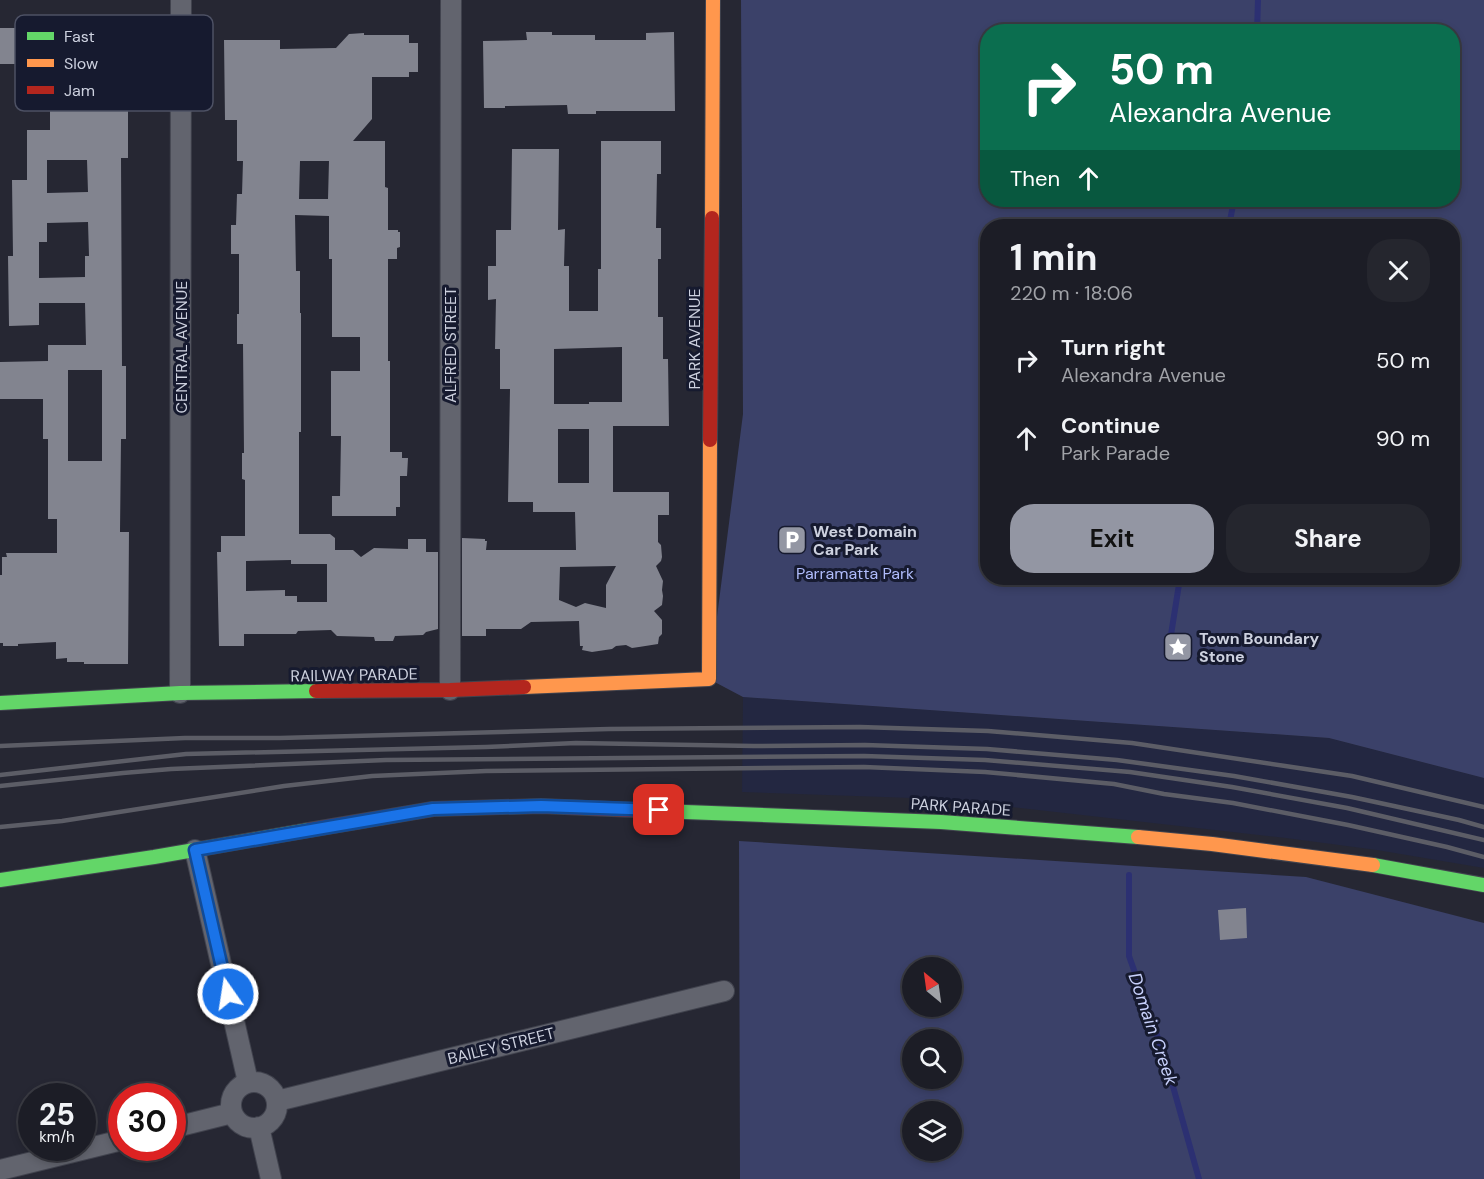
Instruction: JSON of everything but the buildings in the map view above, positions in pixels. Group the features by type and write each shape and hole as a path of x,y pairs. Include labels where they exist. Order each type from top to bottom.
{"street":[{"name":"CENTRAL AVENUE","path":"181,0 181,15"},
{"name":"ALFRED STREET","path":"450,690 451,0"},
{"name":"PARK AVENUE","path":"709,679 713,0"},
{"name":"CENTRAL AVENUE","path":"180,693 181,111"},
{"name":"RAILWAY PARADE","path":"0,703 180,693 450,690 709,679"},
{"name":"PARK PARADE","path":"0,880 195,850 433,809 541,806 941,822 1100,833 1212,844 1362,863 1484,885"},
{"path":"195,850 248,1082"},
{"name":"BAILEY STREET","path":"277,1101 724,991"},
{"path":"248,1082 263,1083 275,1094 277,1101 275,1115 265,1125 259,1127 252,1128 240,1124 232,1113 231,1098 235,1091 248,1082"},
{"path":"186,1124 232,1113"},
{"path":"259,1127 271,1179"},
{"path":"0,1170 108,1143"}],"shaded area":[{"path":"743,697 1329,738 1484,778 1484,868 1286,838 941,799 742,792"}],"green space":[{"name":"Parramatta Park","path":"741,0 1484,0 1484,778 1329,738 743,697 709,679 743,414"},
{"path":"739,841 1306,877 1484,923 1484,1179 740,1179"}],"waterway":[{"name":"Domain Creek","path":"1257,24 1258,0"},
{"name":"Domain Creek","path":"1230,219 1233,207"},
{"name":"Domain Creek","path":"1170,641 1179,585"},
{"name":"Domain Creek","path":"1129,875 1129,956 1165,1058 1199,1179"}],"railway":[{"path":"0,746 185,738 280,738 609,729 860,727 988,731 1132,743 1352,776 1484,807"},
{"path":"0,775 186,754 576,743 865,745 987,749 1117,760 1234,776 1352,797 1484,827"},
{"path":"0,786 171,769 386,760 864,756 985,760 1130,772 1232,787 1347,808 1484,840"},
{"path":"0,827 62,821 284,786 372,776 486,771 864,767 985,772 1114,784 1164,794 1233,803 1348,825 1484,857"}],"traffic: fast":[{"path":"0,703 180,693 316,691"},
{"path":"659,811 941,822 1138,837"},
{"path":"0,880 154,857 309,830"},
{"path":"1373,865 1484,885"}],"traffic: slow":[{"path":"712,218 713,0"},
{"path":"524,687 709,679 710,440"},
{"path":"1138,837 1212,844 1373,865"}],"traffic: jam":[{"path":"710,440 712,218"},
{"path":"316,691 524,687"},
{"path":"309,830 433,809 541,806 659,811"}],"place":[{"name":"West Domain Car Park","path":"792,540"},
{"name":"Town Boundary Stone","path":"1178,647"}],"route":[{"path":"228,994 195,850 433,809 541,806 659,810"}]}
